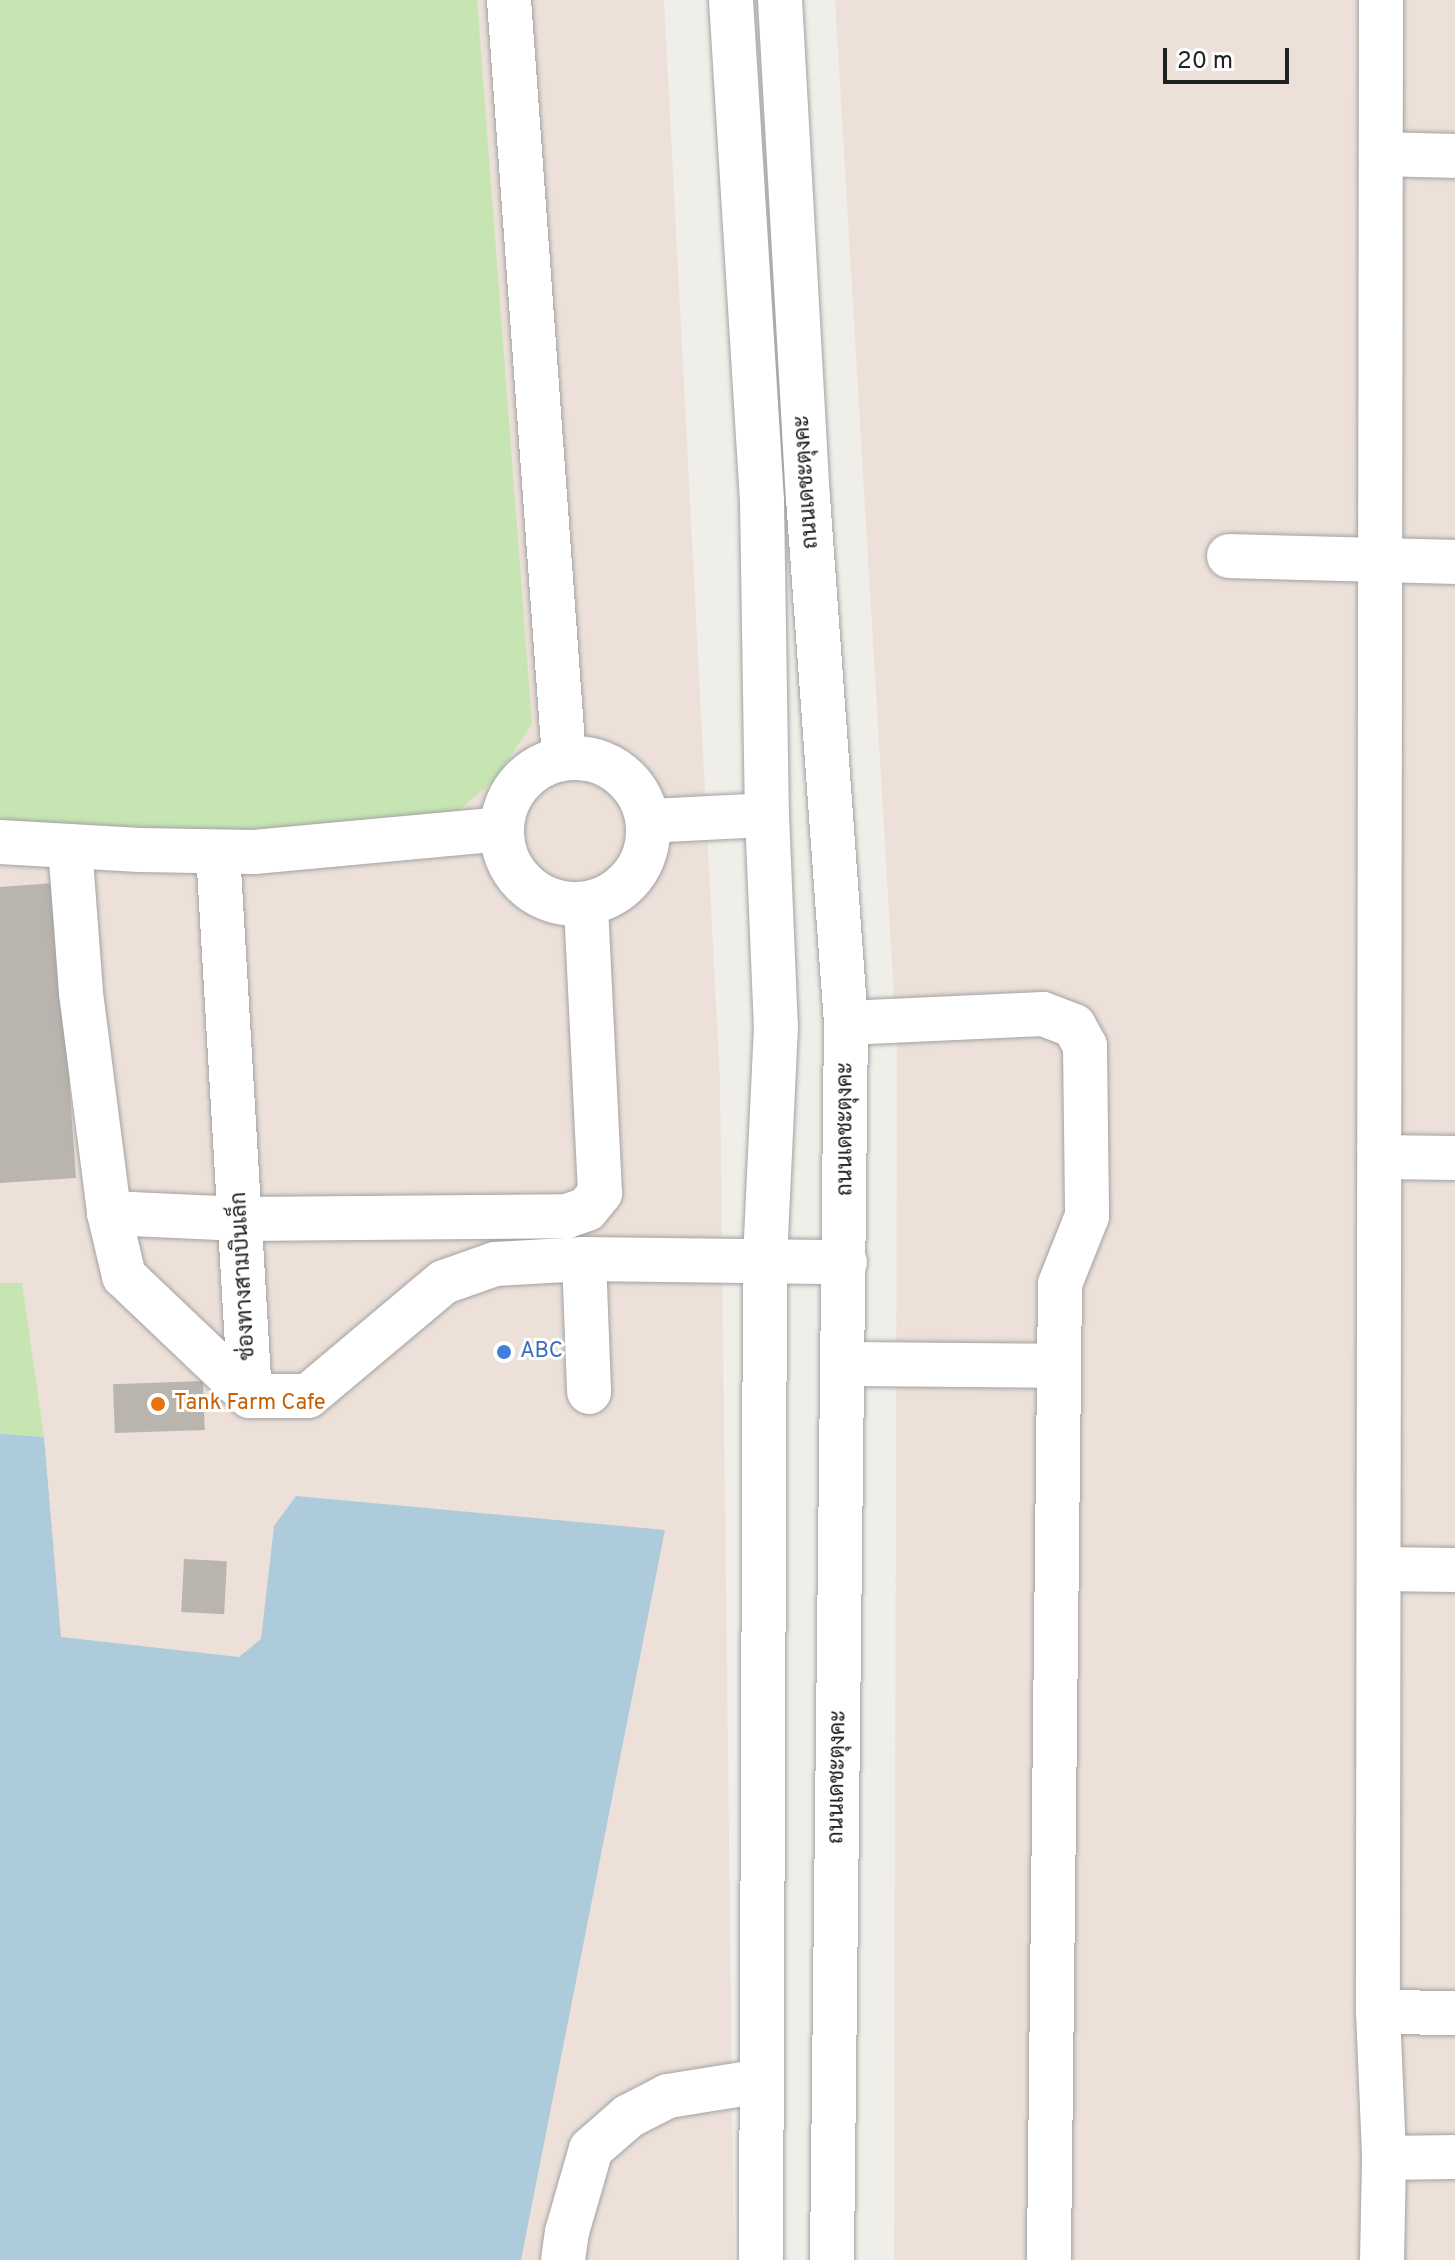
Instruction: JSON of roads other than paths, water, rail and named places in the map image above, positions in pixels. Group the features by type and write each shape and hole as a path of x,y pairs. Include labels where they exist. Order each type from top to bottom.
{"street":[{"path":"509,0 564,758"},
{"name":"ถนนเดชะตุงคะ","path":"731,0 762,501 767,815 776,1026 765,1263 761,2260"},
{"name":"ถนนเดชะตุงคะ","path":"780,0 808,498 846,1023 832,2260"},
{"path":"1381,0 1378,2012 1384,2158 1382,2260"},
{"path":"1381,154 1455,156"},
{"path":"1229,556 1381,563 1455,562"},
{"path":"564,758 587,758 609,766 628,780 641,799 648,821 648,845 641,866 626,885 608,898 586,905 560,904 536,894 517,877 505,854 501,829 514,790 545,764 564,758"},
{"path":"648,821 767,815"},
{"path":"0,842 218,852 501,829"},
{"path":"70,846 81,993 109,1213 124,1276 250,1396 308,1396 444,1282 495,1264 584,1259 845,1262"},
{"name":"ช่องทางสามบินเล็ก","path":"218,852 242,1219 250,1396"},
{"path":"109,1213 242,1219 567,1216 587,1209 600,1193 586,905"},
{"path":"846,1023 1043,1014 1074,1026 1085,1046 1087,1216 1060,1284 1049,2260"},
{"path":"1380,1157 1455,1158"},
{"path":"584,1259 589,1392"},
{"path":"842,1364 1059,1366"},
{"path":"1379,1569 1455,1570"},
{"path":"1378,2012 1455,2013"},
{"path":"563,2260 567,2232 591,2149 629,2116 668,2096 762,2081"},
{"path":"1384,2158 1455,2157"}],"water":[{"path":"0,1434 44,1437 61,1637 239,1657 261,1639 274,1526 296,1496 665,1530 521,2260 0,2260"}],"place":[{"name":"ABC","path":"504,1352"},
{"name":"Tank Farm Cafe","path":"158,1404"}]}
